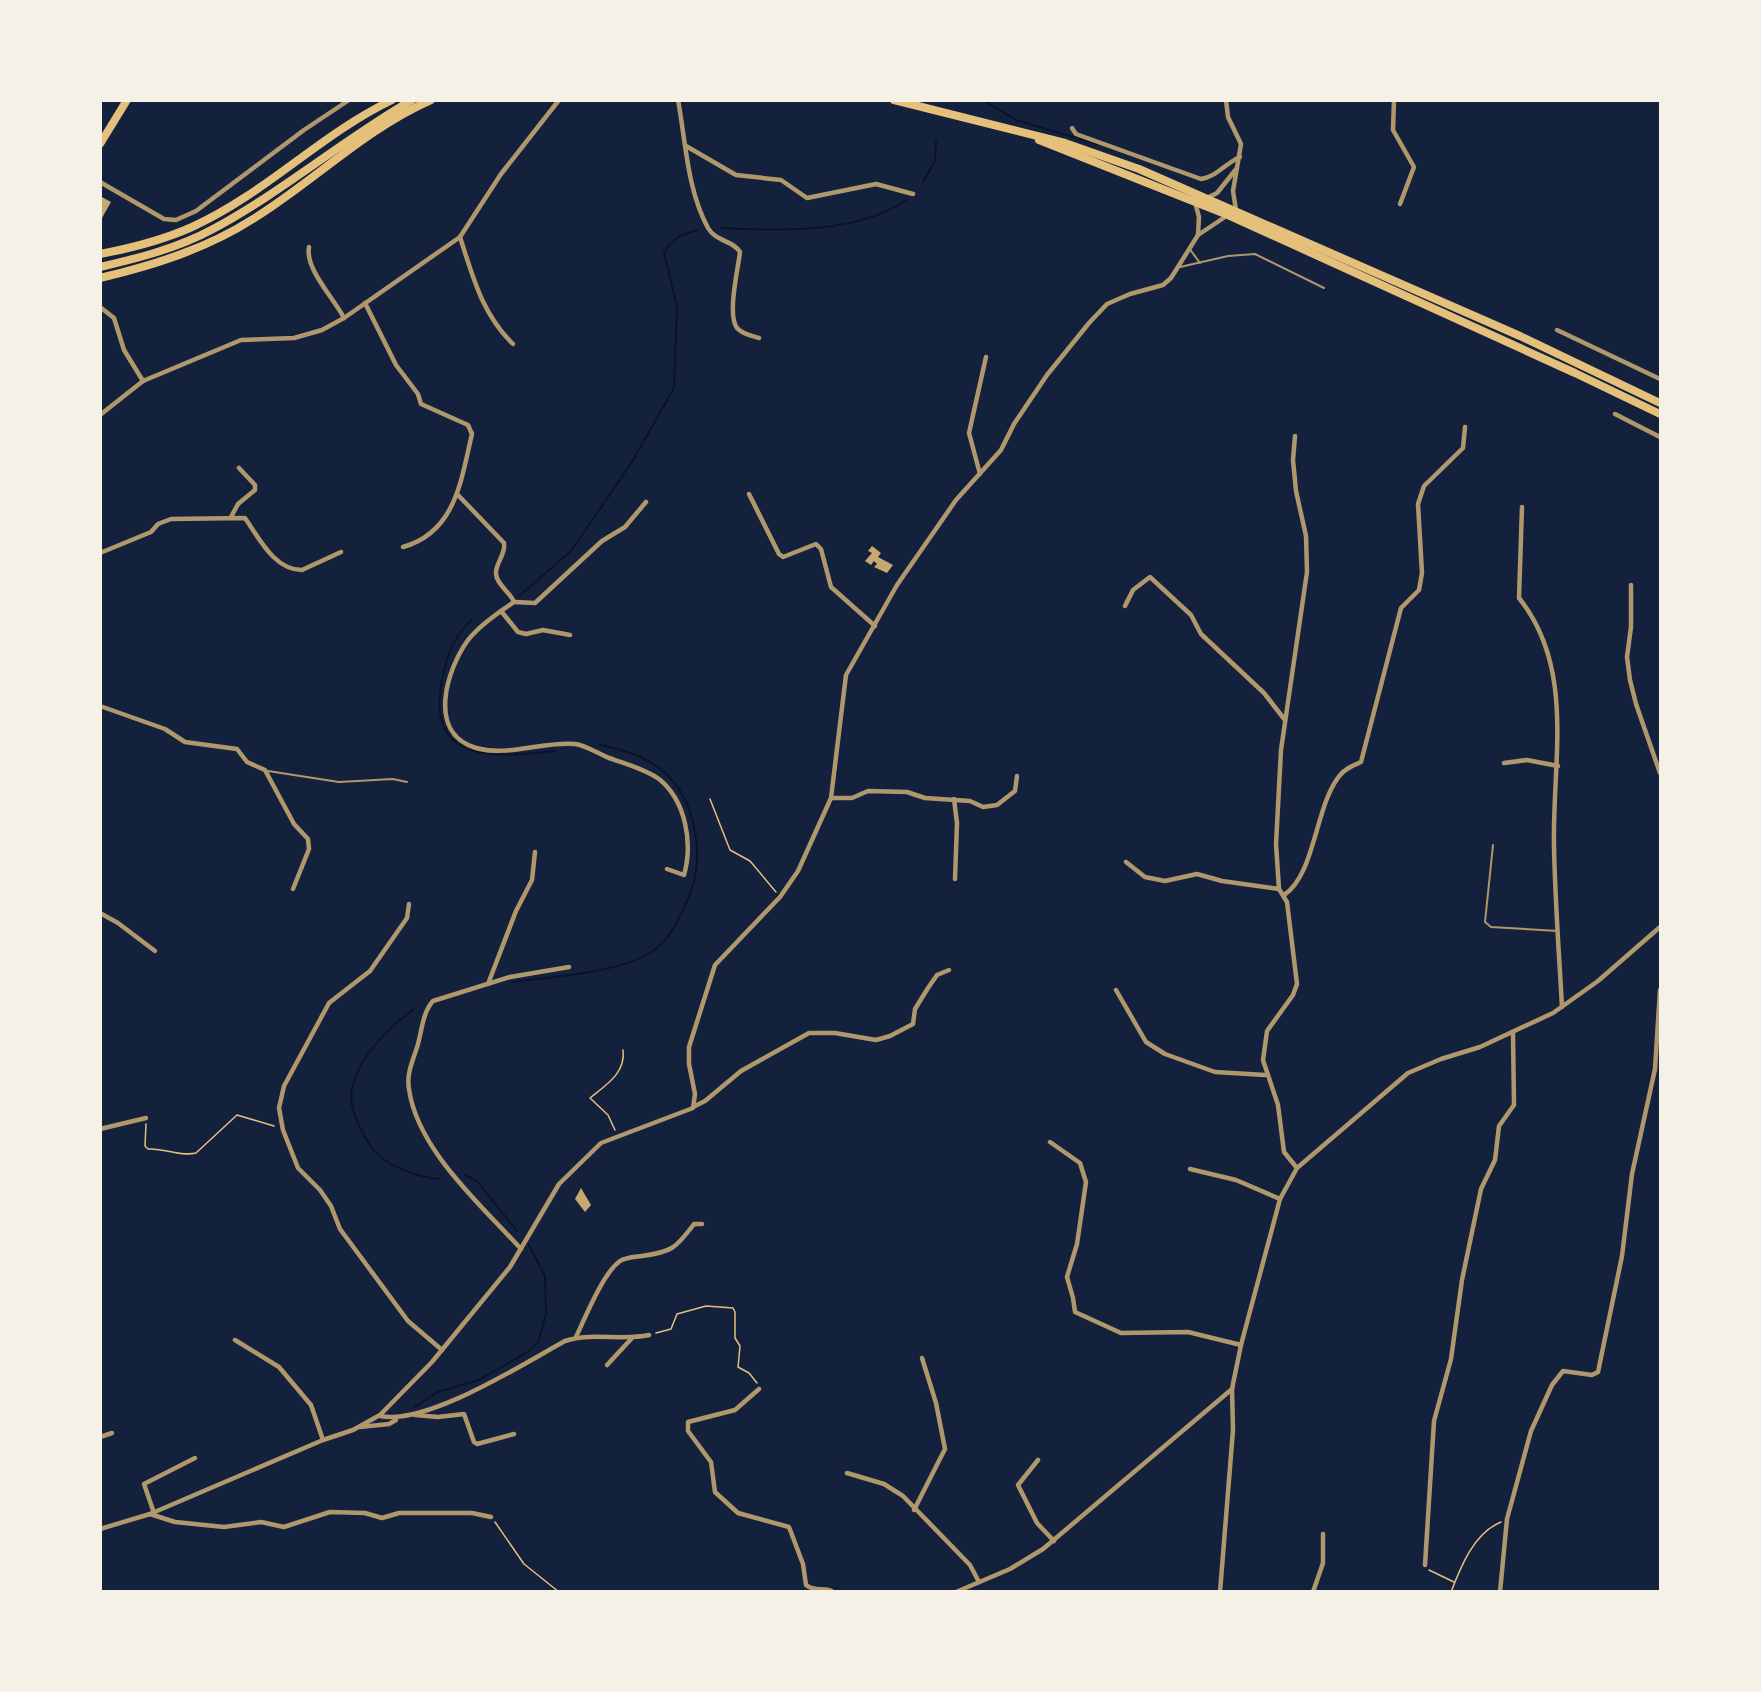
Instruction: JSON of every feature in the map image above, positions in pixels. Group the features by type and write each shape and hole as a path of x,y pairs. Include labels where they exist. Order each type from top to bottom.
{"main road":[{"path":"100,144 127,100"},
{"path":"100,254 165,238 194,226 243,198 354,121 392,100"},
{"path":"100,267 134,259 211,230 248,209 350,138 412,100"},
{"path":"100,278 190,252 223,236 253,219 361,141 431,100"},
{"path":"894,100 1065,143 1104,156 1236,210 1520,336 1660,403"},
{"path":"1019,132 1195,201 1575,373 1660,414"}],"street":[{"path":"100,182 154,215 176,220 196,211 304,130 349,100"},
{"path":"100,415 143,381 241,340 294,338 322,330 344,318 460,237 501,174 559,100"},
{"path":"678,100 694,194 708,228 717,239 737,247 740,252 733,303 735,326 740,331 759,338"},
{"path":"1226,100 1228,117 1241,144 1233,191 1236,210"},
{"path":"1394,100 1393,130 1414,167 1400,204"},
{"path":"1072,128 1076,134 1201,179 1210,178 1228,163 1240,158"},
{"path":"686,146 736,175 781,180 807,198 876,184 914,194"},
{"path":"1207,198 1217,193 1239,166"},
{"path":"1195,201 1199,217 1198,235"},
{"path":"693,1108 695,1094 689,1064 689,1047 715,965 780,897 798,871 831,798 843,717 846,675 897,585 956,500 1001,450 1014,424 1047,375 1089,323 1107,304 1130,294 1163,285 1179,267 1198,235 1228,216"},
{"path":"460,237 482,304 495,327 513,345"},
{"path":"309,248 307,257 314,273 334,298 344,318"},
{"path":"365,303 396,365 418,394 421,404 468,425 472,434 458,495 431,536 403,547"},
{"path":"100,307 114,318 124,350 143,381"},
{"path":"1557,330 1660,380"},
{"path":"980,474 969,433 986,357"},
{"path":"1615,414 1660,437"},
{"path":"1284,895 1298,884 1322,815 1339,775 1361,762 1401,608 1419,590 1422,573 1418,504 1424,486 1463,448 1465,427"},
{"path":"1279,890 1276,823 1285,720 1308,551 1296,491 1293,460 1295,436"},
{"path":"231,516 238,504 255,490 255,485 239,468"},
{"path":"749,494 779,554 783,557 816,544 821,549 831,587 875,626"},
{"path":"458,495 504,543 505,550 496,571 497,580 511,595 514,602"},
{"path":"646,502 625,527 602,541 535,603 514,602 470,639 448,676 444,702 447,720 453,731 460,740 472,747 502,752 576,744 658,779 676,799 685,823 690,856 684,875 667,869"},
{"path":"1522,507 1519,598 1544,639 1558,709 1558,766 1553,844 1562,1007"},
{"path":"100,553 151,532 158,524 171,519 231,516 245,518 268,553 295,570 302,570 341,552"},
{"path":"1125,606 1133,590 1150,577 1191,615 1201,634 1264,693 1285,720"},
{"path":"1631,585 1631,627 1627,657 1630,680 1635,704 1660,773"},
{"path":"501,611 518,632 526,634 543,630 570,635"},
{"path":"100,706 165,729 185,742 237,749 247,765 265,770 294,824 309,839 309,849 293,890"},
{"path":"1504,763 1527,760 1558,766"},
{"path":"831,798 852,798 868,791 907,792 925,798 954,799 983,807 997,805 1015,791 1017,776"},
{"path":"954,799 957,823 955,879"},
{"path":"488,984 516,912 532,880 535,852"},
{"path":"1126,862 1145,877 1165,881 1197,874 1222,881 1279,890 1284,895 1297,984 1293,995 1267,1031 1263,1060 1265,1075 1278,1105 1284,1152 1297,1168"},
{"path":"409,904 407,918 370,971 329,1004 280,1096 283,1130 298,1168 315,1183 328,1202 340,1229 408,1321 442,1350"},
{"path":"100,913 118,923 155,951"},
{"path":"1220,1592 1233,1430 1232,1389 1241,1345 1280,1199 1297,1168 1408,1073 1513,1033 1562,1007 1660,928"},
{"path":"520,1249 447,1167 427,1139 409,1089 410,1070 429,1006 433,1001 510,977 569,967"},
{"path":"100,1529 152,1513 323,1440 360,1427 380,1415 442,1350 520,1249 559,1184 601,1143 693,1108 741,1071 810,1034 836,1033 876,1040 906,1029 913,1024 917,1005 934,980 949,970"},
{"path":"1116,990 1146,1042 1165,1054 1215,1072 1265,1075"},
{"path":"1500,1592 1507,1519 1532,1431 1552,1385 1563,1371 1592,1375 1598,1372 1622,1256 1632,1174 1655,1069 1660,990"},
{"path":"1425,1565 1434,1421 1451,1359 1462,1280 1481,1189 1495,1160 1499,1126 1514,1104 1516,1052 1513,1033"},
{"path":"100,1129 125,1125 146,1118"},
{"path":"1050,1142 1080,1163 1086,1182 1077,1244 1067,1277 1075,1312 1121,1333 1188,1332 1241,1345"},
{"path":"1190,1169 1236,1180 1280,1199"},
{"path":"576,1337 595,1296 617,1263 626,1258 665,1253 678,1246 694,1224 702,1224"},
{"path":"380,1415 395,1419 477,1389 576,1337 608,1335 632,1338 649,1335"},
{"path":"607,1365 632,1338"},
{"path":"235,1340 279,1366 311,1405 323,1440"},
{"path":"914,1510 945,1449 936,1403 922,1358"},
{"path":"759,1389 735,1410 688,1422 688,1431 711,1462 716,1492 738,1512 789,1527 803,1564 806,1585 815,1591 826,1589 833,1592"},
{"path":"956,1592 1010,1569 1054,1541 1232,1389"},
{"path":"390,1407 401,1417"},
{"path":"409,1415 438,1417 464,1414 474,1442 477,1444 514,1434"},
{"path":"360,1427 389,1424 401,1417"},
{"path":"100,1437 112,1434"},
{"path":"152,1513 144,1484 195,1458"},
{"path":"1038,1460 1018,1485 1037,1522 1054,1541"},
{"path":"848,1473 884,1484 903,1496 914,1510 970,1565 979,1582"},
{"path":"152,1513 175,1522 224,1527 261,1522 284,1527 330,1512 365,1513 381,1518 409,1513 472,1513 491,1517"},
{"path":"1313,1592 1322,1569 1323,1534"}],"lane":[{"path":"1190,248 1200,263"},
{"path":"1179,267 1228,256 1255,254 1324,288"},
{"path":"265,770 339,782 393,779 406,782"},
{"path":"1493,845 1485,922 1491,927 1558,931"}],"path":[{"path":"710,799 730,850 750,861 780,897"},
{"path":"618,1137 608,1115 590,1098 619,1072 624,1060 623,1050"},
{"path":"146,1118 148,1130 145,1146 188,1155 196,1153 237,1115 283,1130"},
{"path":"649,1335 671,1329 677,1314 706,1306 733,1308 735,1338 740,1346 738,1367 749,1373 759,1389"},
{"path":"491,1517 512,1543 524,1564 559,1592"},
{"path":"1451,1592 1478,1538 1490,1526 1507,1519"},
{"path":"1425,1565 1431,1573 1455,1582"}],"building":[{"path":"100,196 111,202 102,218 100,217"},
{"path":"872,546 881,553 878,557 893,565 887,573 874,567 877,564 874,561 871,565 865,561 872,553 868,551"},
{"path":"581,1188 591,1205 585,1212 575,1199"}],"waterway":[{"path":"983,100 1016,120 1097,144"},
{"path":"923,182 935,161 936,140"},
{"path":"721,228 766,230 841,225 887,211 906,200"},
{"path":"519,596 570,552 633,460 674,388 677,306 664,253 678,237 698,230"},
{"path":"472,620 456,639 444,672 440,707 444,728 454,741 470,750 488,754 510,755 555,751"},
{"path":"512,982 602,970 636,960 650,953 671,932 692,889 697,865 696,839 686,801 677,786 666,774 638,756 600,745"},
{"path":"414,1009 382,1037 363,1062 352,1087 352,1105 366,1139 382,1158 409,1172 439,1179"},
{"path":"465,1175 477,1181 517,1231"},
{"path":"415,1407 437,1392 479,1380 531,1350 539,1340 546,1314 545,1276 529,1245"}]}
